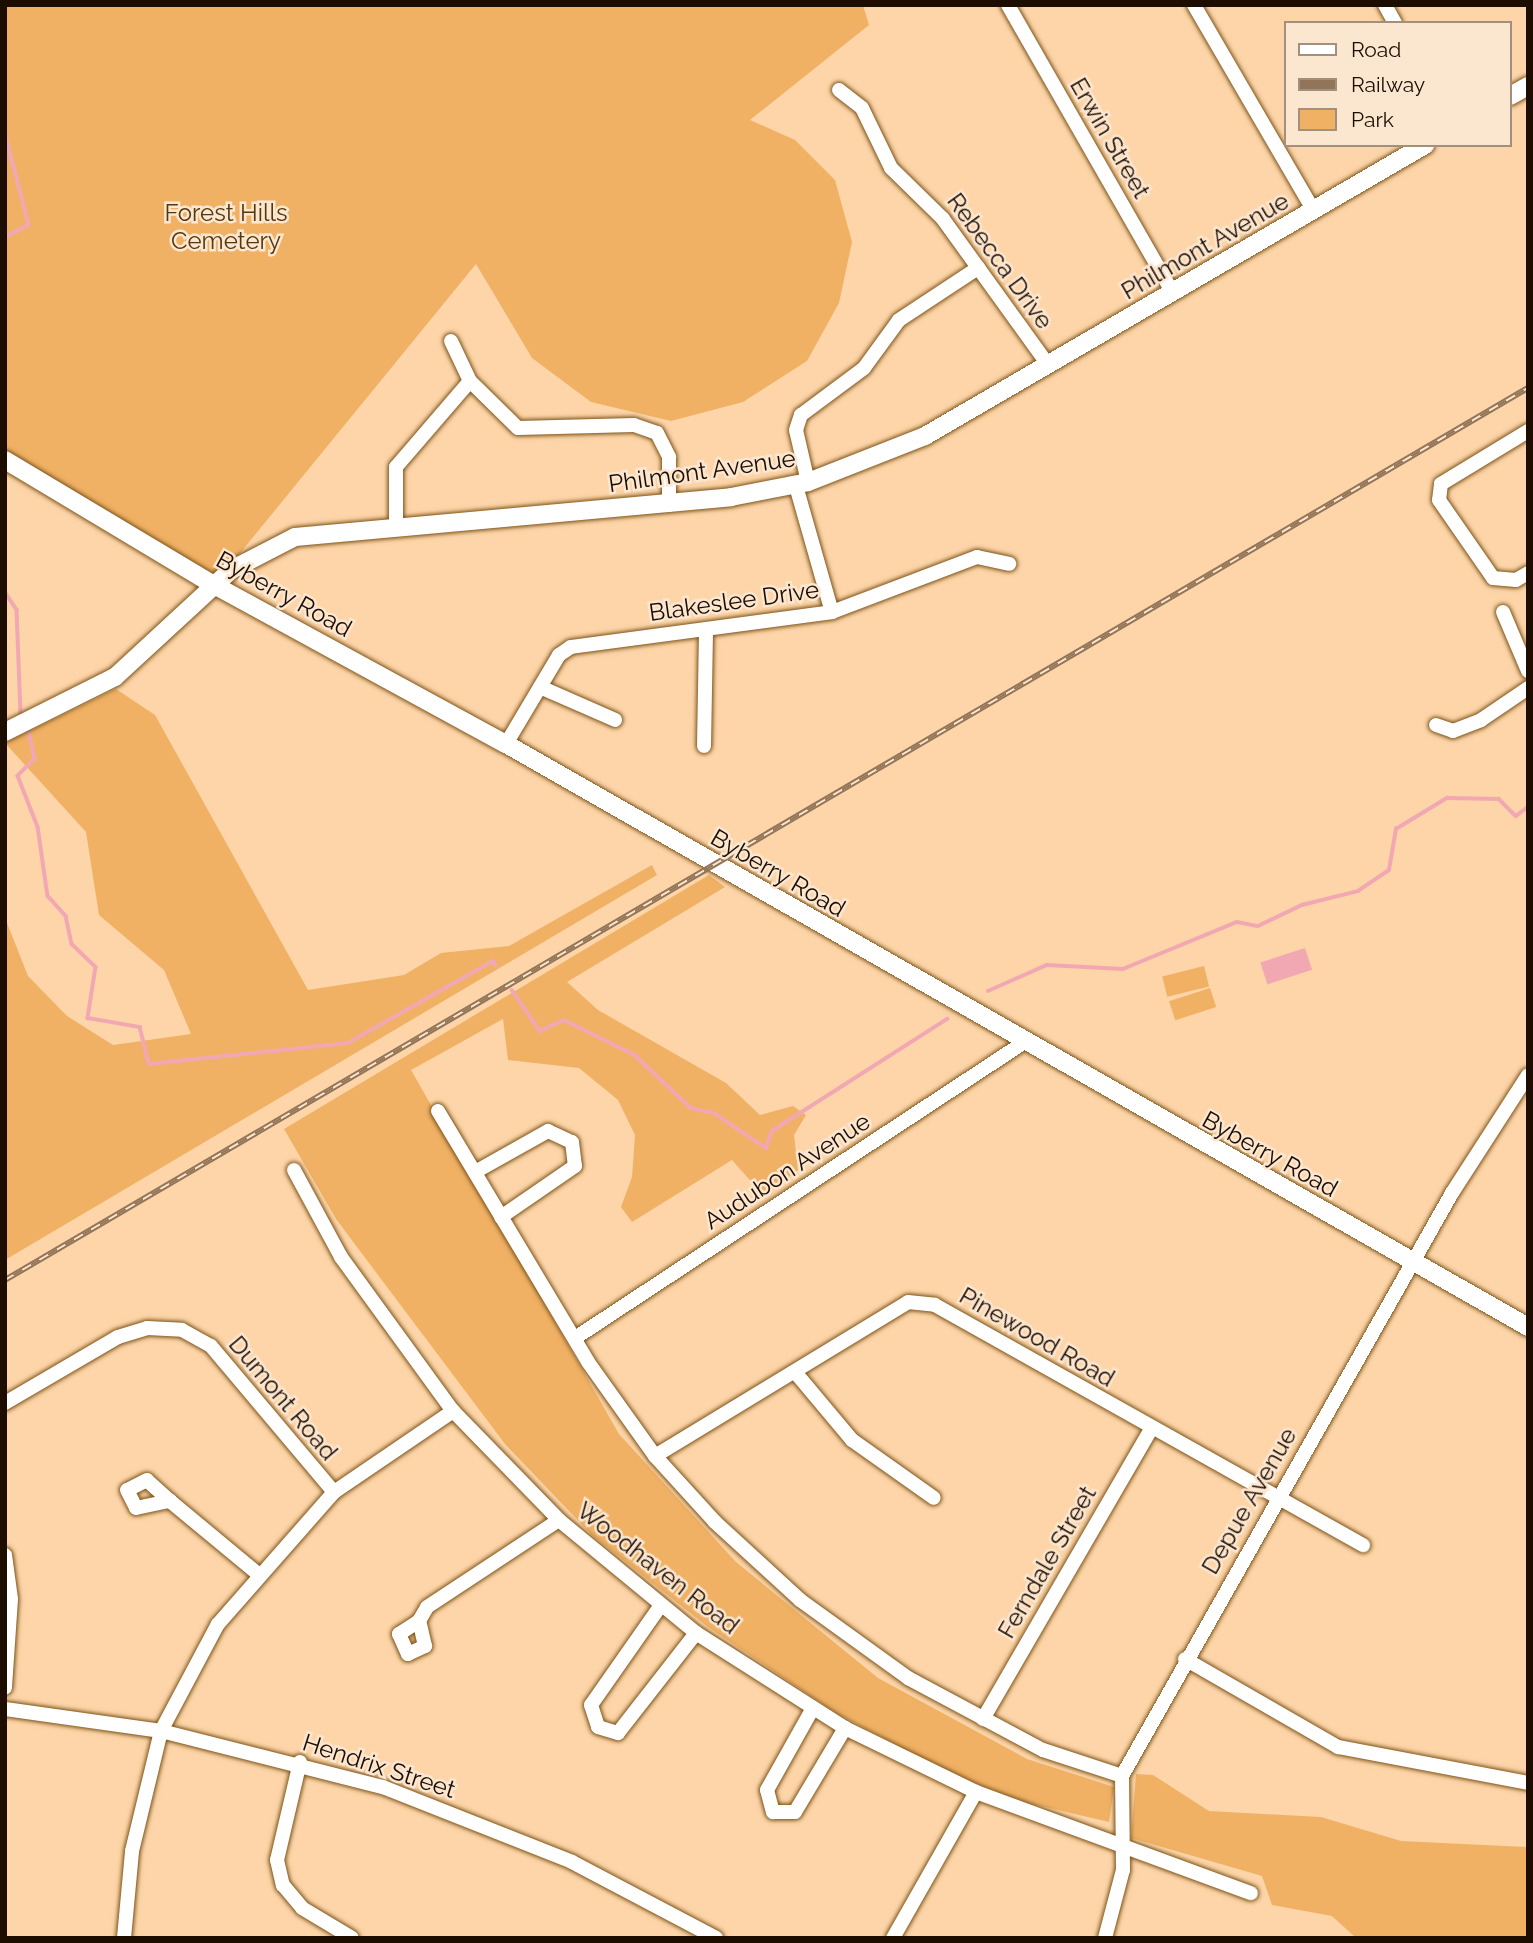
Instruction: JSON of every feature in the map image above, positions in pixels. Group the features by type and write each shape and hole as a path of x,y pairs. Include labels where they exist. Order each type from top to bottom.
{"main road":[{"path":"1512,95 1528,86"},
{"name":"Philmont Avenue","path":"5,732 116,677 245,560 295,537 396,524 669,505 802,484 925,436 1422,147"},
{"name":"Byberry Road","path":"5,460 215,585 506,744 1023,1043 1528,1327"}],"street":[{"name":"Erwin Street","path":"1008,5 1173,293"},
{"path":"1194,5 1314,211"},
{"path":"1385,5 1394,21"},
{"name":"Rebecca Drive","path":"839,90 862,108 901,182 926,199 1047,363"},
{"path":"832,612 802,484 797,444 801,415 864,368 899,320 978,268"},
{"path":"451,341 470,381 518,428 635,425 656,433 669,457 669,505"},
{"path":"396,524 396,467 470,381"},
{"path":"1528,431 1441,484 1439,500 1493,578 1516,580 1528,573"},
{"name":"Blakeslee Drive","path":"506,744 540,687 571,647 832,612 977,557 1009,564"},
{"path":"1503,612 1528,671"},
{"path":"704,746 706,631"},
{"path":"540,687 615,720"},
{"path":"1436,725 1453,731 1481,720 1528,688"},
{"name":"Audubon Avenue","path":"575,1338 1023,1043"},
{"name":"Depue Avenue","path":"1105,1938 1123,1845 1122,1776 1185,1659 1413,1262 1528,1076"},
{"path":"438,1111 575,1338 655,1456 800,1600 908,1678 983,1719 1043,1750 1122,1776"},
{"path":"475,1172 548,1131 572,1142 575,1166 502,1217"},
{"name":"Woodhaven Road","path":"294,1170 341,1257 453,1411 559,1520 695,1633 845,1728 976,1792 1123,1845"},
{"name":"Pinewood Road","path":"655,1456 796,1372 878,1315 908,1301 935,1305 1151,1429 1363,1545"},
{"name":"Dumont Road","path":"5,1403 118,1337 147,1328 182,1330 211,1346 334,1492"},
{"path":"796,1372 852,1440 934,1498"},
{"path":"124,1938 132,1851 161,1731 218,1624 257,1573 334,1492 453,1411"},
{"name":"Ferndale Street","path":"983,1719 1151,1429"},
{"path":"170,1501 257,1573"},
{"path":"419,1621 427,1607 559,1520"},
{"path":"5,1555 11,1599 5,1688"},
{"path":"662,1605 592,1704 598,1727 618,1733 695,1633"},
{"path":"1185,1659 1338,1747 1528,1783"},
{"path":"813,1708 767,1790 773,1812 795,1812 845,1728"},
{"name":"Hendrix Street","path":"5,1709 161,1731 300,1762 526,1842 711,1936"},
{"path":"300,1762 277,1860 281,1878 302,1908 352,1938"},
{"path":"893,1938 976,1792"},
{"path":"1123,1845 1251,1893"}],"green space":[{"name":"Forest Hills Cemetery","path":"5,5 863,5 869,25 750,120 795,140 835,180 852,242 839,303 807,361 743,402 671,421 591,402 532,358 476,264 214,585 5,461"},
{"path":"116,689 155,715 308,990 404,975 441,953 509,946 652,865 657,875 5,1260 5,918 28,976 67,1016 113,1045 191,1034 164,970 99,915 86,832 5,743"},
{"path":"709,875 725,887 567,982 598,1010 726,1083 760,1115 793,1106 806,1115 794,1135 798,1170 764,1196 732,1160 632,1222 621,1207 632,1177 635,1135 618,1100 579,1068 508,1060 503,1019 411,1070 619,1434 736,1562 878,1678 1027,1759 1114,1787 1109,1822 1024,1802 952,1774 838,1714 708,1627 592,1535 505,1444 336,1219 284,1129"},
{"path":"1204,966 1209,986 1167,997 1162,976"},
{"path":"1210,988 1216,1007 1175,1020 1169,1001"},
{"path":"1136,1774 1153,1775 1209,1811 1321,1817 1401,1841 1528,1847 1528,1938 1356,1938 1332,1916 1272,1905 1262,1876 1131,1838"}],"shaded area":[{"path":"1305,948 1312,970 1267,984 1260,963"}],"waterway":[{"path":"5,132 29,225 5,238"},
{"path":"5,592 17,610 21,714"},
{"path":"29,732 35,759 18,776 38,827 48,896 66,916 72,944 96,967 88,1018 140,1027 149,1064 348,1043 493,961 496,966"},
{"path":"988,991 1047,965 1123,969 1237,922 1258,926 1302,905 1358,891 1389,870 1396,829 1447,798 1499,799 1516,816 1528,807"},
{"path":"512,990 540,1031 564,1020 635,1055 691,1108 714,1113 766,1148 772,1131 947,1019"}],"railway":[{"path":"5,1280 1528,388"}]}
